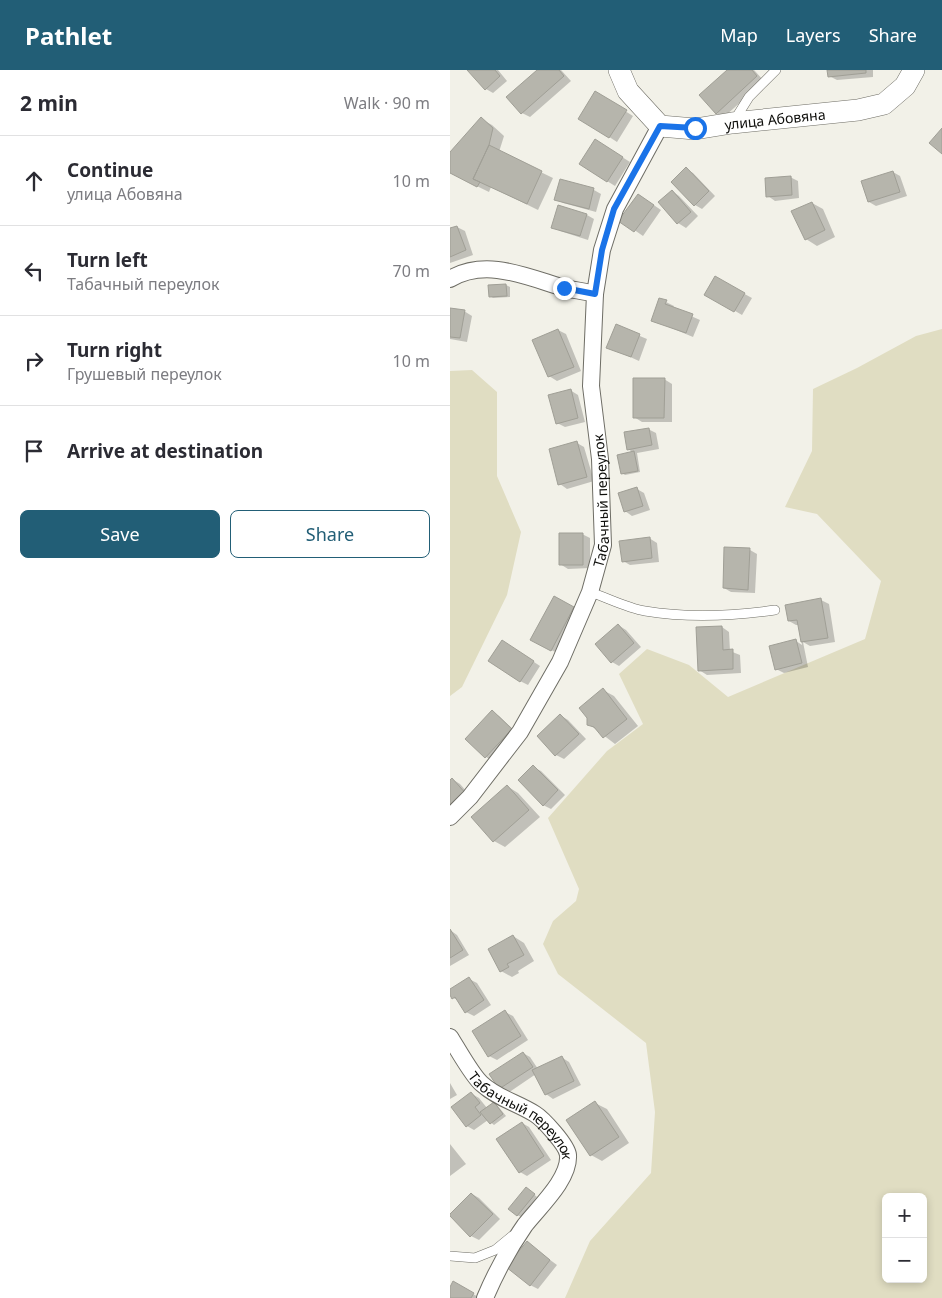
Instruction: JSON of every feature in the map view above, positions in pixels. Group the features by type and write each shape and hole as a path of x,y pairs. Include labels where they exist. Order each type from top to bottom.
{"street":[{"path":"619,70 628,91 660,126"},
{"name":"улица Абовяна","path":"660,126 695,128 858,110 884,104 905,86 914,70"},
{"name":"Табачный переулок","path":"450,817 470,797 520,732 560,662 590,592 603,545 600,459 592,386 595,294 602,250 614,209 660,126"},
{"path":"450,279 458,274 485,268 519,273 564,288 595,294"},
{"name":"Табачный переулок","path":"450,1037 481,1084 504,1099 536,1114 561,1141 568,1153 567,1168 555,1189 525,1225 496,1272 485,1298"}],"lane":[{"path":"732,123 749,97 776,70"},
{"path":"590,592 643,611 679,614 742,614 775,610"},
{"path":"450,1256 476,1258 495,1250 525,1225"}],"shaded area":[{"path":"942,329 942,1298 565,1298 590,1241 651,1173 655,1112 646,1043 558,974 543,944 553,921 576,901 579,889 548,818 607,751 643,724 619,674 647,649 689,665 728,697 865,639 881,581 817,514 785,507 812,451 813,389 916,336"},
{"path":"472,370 497,392 497,476 521,532 507,595 462,687 450,696 450,371"}],"building":[{"path":"467,70 495,70 500,76 485,90"},
{"path":"537,70 559,70 564,76 521,114 506,97"},
{"path":"727,70 752,70 757,76 716,114 699,95"},
{"path":"827,70 866,70 866,73 828,77"},
{"path":"595,91 627,110 609,138 578,119"},
{"path":"481,117 493,128 489,145 473,179 480,182 477,187 450,173 450,152"},
{"path":"942,128 942,154 929,143"},
{"path":"595,139 623,157 607,182 579,164"},
{"path":"489,145 542,171 527,204 473,179"},
{"path":"686,167 709,191 694,206 671,182"},
{"path":"893,171 900,192 868,202 861,181"},
{"path":"791,176 792,195 766,197 765,178"},
{"path":"560,179 594,188 589,209 554,200"},
{"path":"672,190 691,212 677,224 658,202"},
{"path":"638,194 654,205 634,232 618,221"},
{"path":"812,202 825,230 805,240 791,211"},
{"path":"558,205 587,214 580,236 551,228"},
{"path":"457,226 466,250 450,257 450,228"},
{"path":"715,276 745,293 734,312 704,295"},
{"path":"506,284 507,296 489,297 488,285"},
{"path":"659,298 667,300 665,304 693,314 686,333 651,321"},
{"path":"450,308 465,310 460,338 450,337"},
{"path":"616,324 640,334 631,357 606,348"},
{"path":"558,329 574,367 548,377 532,340"},
{"path":"633,378 665,378 664,418 633,418"},
{"path":"571,389 578,418 556,424 548,395"},
{"path":"649,428 652,445 627,450 624,432"},
{"path":"577,441 587,477 558,485 549,449"},
{"path":"634,451 638,471 621,474 617,455"},
{"path":"637,487 643,506 624,512 618,493"},
{"path":"559,533 583,533 583,565 559,565"},
{"path":"650,537 652,558 622,562 619,541"},
{"path":"724,547 750,548 748,590 723,588"},
{"path":"554,596 574,607 551,651 530,640"},
{"path":"821,598 828,638 801,642 797,620 788,621 785,605"},
{"path":"618,624 634,643 611,663 595,644"},
{"path":"722,626 723,650 733,649 733,669 698,671 696,627"},
{"path":"796,639 802,663 775,670 769,646"},
{"path":"502,640 534,661 520,682 488,661"},
{"path":"603,688 627,719 603,738 594,727 587,725 587,718 579,708"},
{"path":"492,710 512,729 485,758 465,739"},
{"path":"560,714 579,734 555,756 537,736"},
{"path":"533,765 558,790 543,806 518,780"},
{"path":"452,778 467,795 450,810 450,780"},
{"path":"507,785 529,810 493,842 471,817"},
{"path":"450,929 463,950 450,958"},
{"path":"513,935 524,955 507,964 509,967 500,972 488,949"},
{"path":"469,977 484,1000 465,1013 455,997 452,999 450,989"},
{"path":"505,1010 521,1036 488,1057 472,1031"},
{"path":"523,1052 533,1067 499,1089 489,1074"},
{"path":"562,1056 574,1081 545,1095 532,1070"},
{"path":"471,1092 480,1103 475,1107 481,1115 466,1127 451,1107"},
{"path":"595,1101 619,1137 590,1156 566,1120"},
{"path":"494,1102 503,1114 490,1124 480,1112"},
{"path":"522,1122 544,1156 519,1173 496,1139"},
{"path":"526,1187 535,1194 517,1216 508,1209"},
{"path":"471,1193 493,1214 470,1237 450,1214"},
{"path":"527,1241 550,1260 530,1286 506,1267"},
{"path":"453,1281 474,1293 471,1298 450,1298 450,1287"}],"route":[{"path":"564,288 595,294 602,250 614,209 660,126 695,128"}]}
